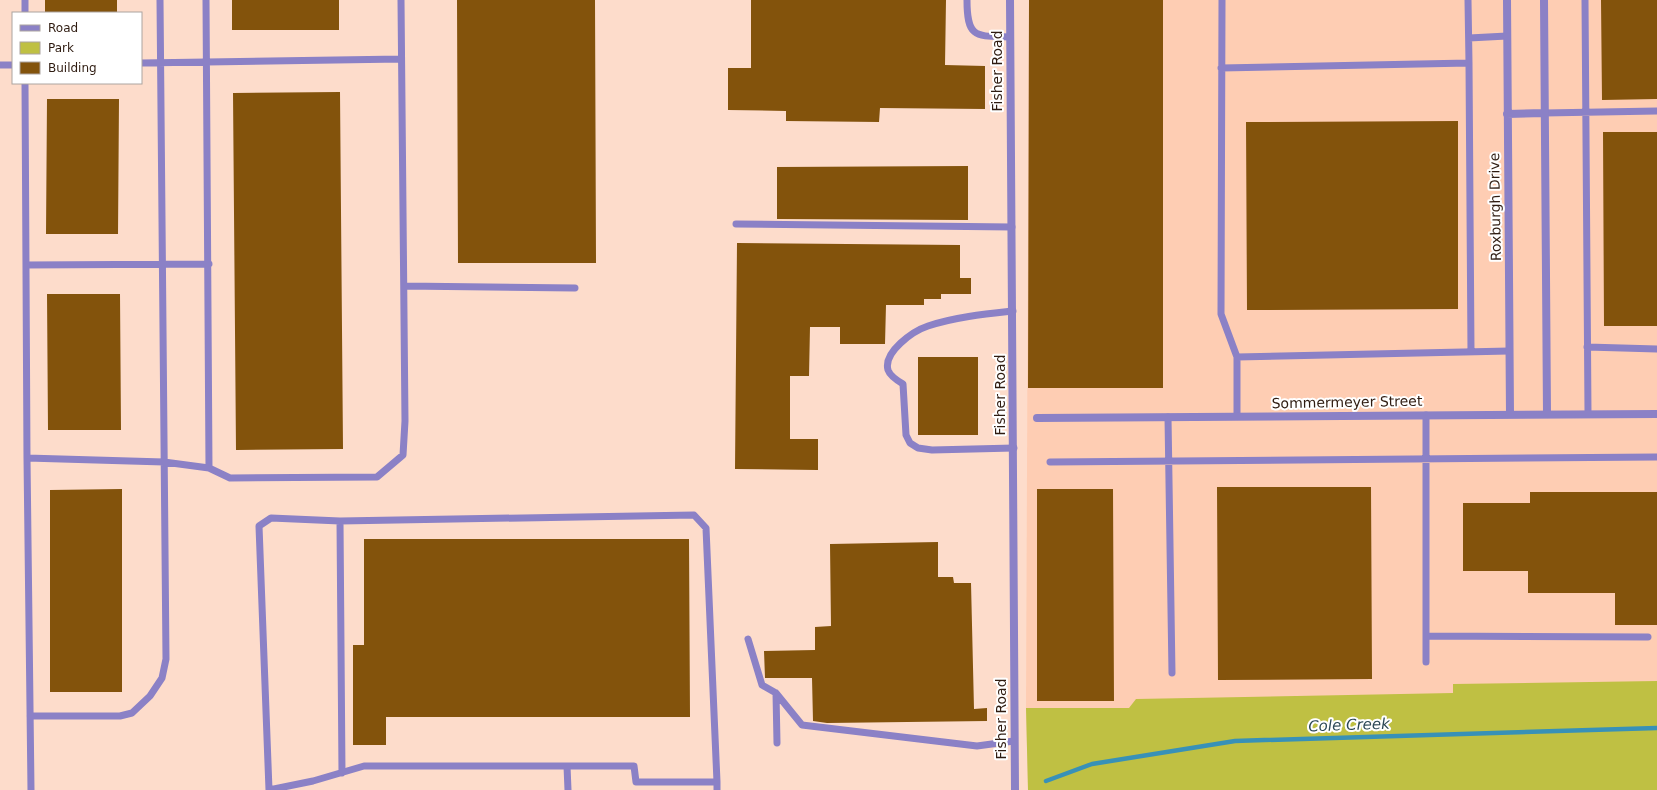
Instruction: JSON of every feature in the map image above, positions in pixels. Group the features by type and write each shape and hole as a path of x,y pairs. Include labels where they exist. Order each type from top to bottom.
{"street":[{"name":"Fisher Road","path":"1010,0 1015,790"},
{"name":"Roxburgh Drive","path":"1507,0 1510,414"},
{"path":"1544,0 1547,414"},
{"path":"1507,114 1544,113"},
{"name":"Sommermeyer Street","path":"1037,418 1426,414 1657,414"}],"lane":[{"path":"25,0 25,12"},
{"path":"30,716 120,716 132,713 150,696 162,678 166,659 160,0"},
{"path":"206,0 209,468"},
{"path":"27,458 164,462 209,468 230,478 377,477 403,455 404,286 401,0"},
{"path":"967,0 970,27 973,32 982,36 1010,37"},
{"path":"1222,0 1221,314 1237,357 1237,416"},
{"path":"1468,0 1471,352"},
{"path":"1585,0 1588,413"},
{"path":"1468,38 1507,36"},
{"path":"142,63 401,59"},
{"path":"1221,68 1469,63"},
{"path":"0,66 12,65"},
{"path":"25,84 31,790"},
{"path":"1544,113 1657,111"},
{"path":"736,224 1012,227"},
{"path":"26,265 208,264"},
{"path":"404,286 575,288"},
{"path":"1012,311 982,314 927,326 891,351 888,358 888,370 893,377 903,384 906,435 910,443 918,448 932,450 1014,448"},
{"path":"1587,347 1657,349"},
{"path":"1237,357 1509,351"},
{"path":"1426,414 1426,662"},
{"path":"1168,417 1172,673"},
{"path":"1050,462 1657,457"},
{"path":"694,515 706,528 718,786 636,782 634,766 364,766 313,781 269,790 259,526 271,518 340,520 694,515"},
{"path":"340,520 342,773"},
{"path":"1426,636 1648,637"},
{"path":"748,640 762,685 776,693 802,725 977,746 1014,741"},
{"path":"776,693 777,743"},
{"path":"567,766 568,790"}],"shaded area":[{"path":"1029,0 1657,0 1657,790 1028,790 1026,708"}],"green space":[{"path":"1657,681 1657,790 1028,790 1026,708 1129,708 1136,699 1453,693 1453,684"}],"building":[{"path":"45,0 117,0 117,12 45,12"},
{"path":"232,0 339,0 339,30 232,30"},
{"path":"457,0 595,0 596,263 458,263"},
{"path":"751,0 946,0 945,65 985,66 985,109 880,108 879,122 786,121 786,111 728,110 728,68 751,68"},
{"path":"1029,0 1163,0 1163,388 1028,388"},
{"path":"1601,0 1657,0 1657,99 1602,100"},
{"path":"340,92 343,449 236,450 233,93"},
{"path":"47,99 119,99 118,234 46,234"},
{"path":"1458,121 1458,309 1247,310 1246,122"},
{"path":"1603,132 1657,132 1657,326 1604,326"},
{"path":"968,166 968,220 777,219 777,167"},
{"path":"737,243 960,245 960,278 971,278 971,294 941,294 941,299 924,299 924,305 886,305 885,344 840,344 840,327 810,327 809,376 790,376 790,439 818,439 818,470 735,469"},
{"path":"47,294 120,294 121,430 48,430"},
{"path":"918,357 978,357 978,435 918,435"},
{"path":"1217,487 1371,487 1372,679 1218,680"},
{"path":"122,489 122,692 50,692 50,490"},
{"path":"1037,489 1113,489 1114,701 1037,701"},
{"path":"1530,492 1657,492 1657,625 1615,625 1615,593 1528,593 1528,571 1463,571 1463,503 1530,503"},
{"path":"364,539 689,539 690,717 386,717 386,745 353,745 353,645 364,645"},
{"path":"938,542 938,577 953,577 954,583 971,583 974,709 987,708 987,721 827,723 813,721 812,678 765,678 764,651 815,650 815,627 831,626 830,544"}],"waterway":[{"name":"Cole Creek","path":"1046,781 1092,764 1235,741 1657,728"}]}
